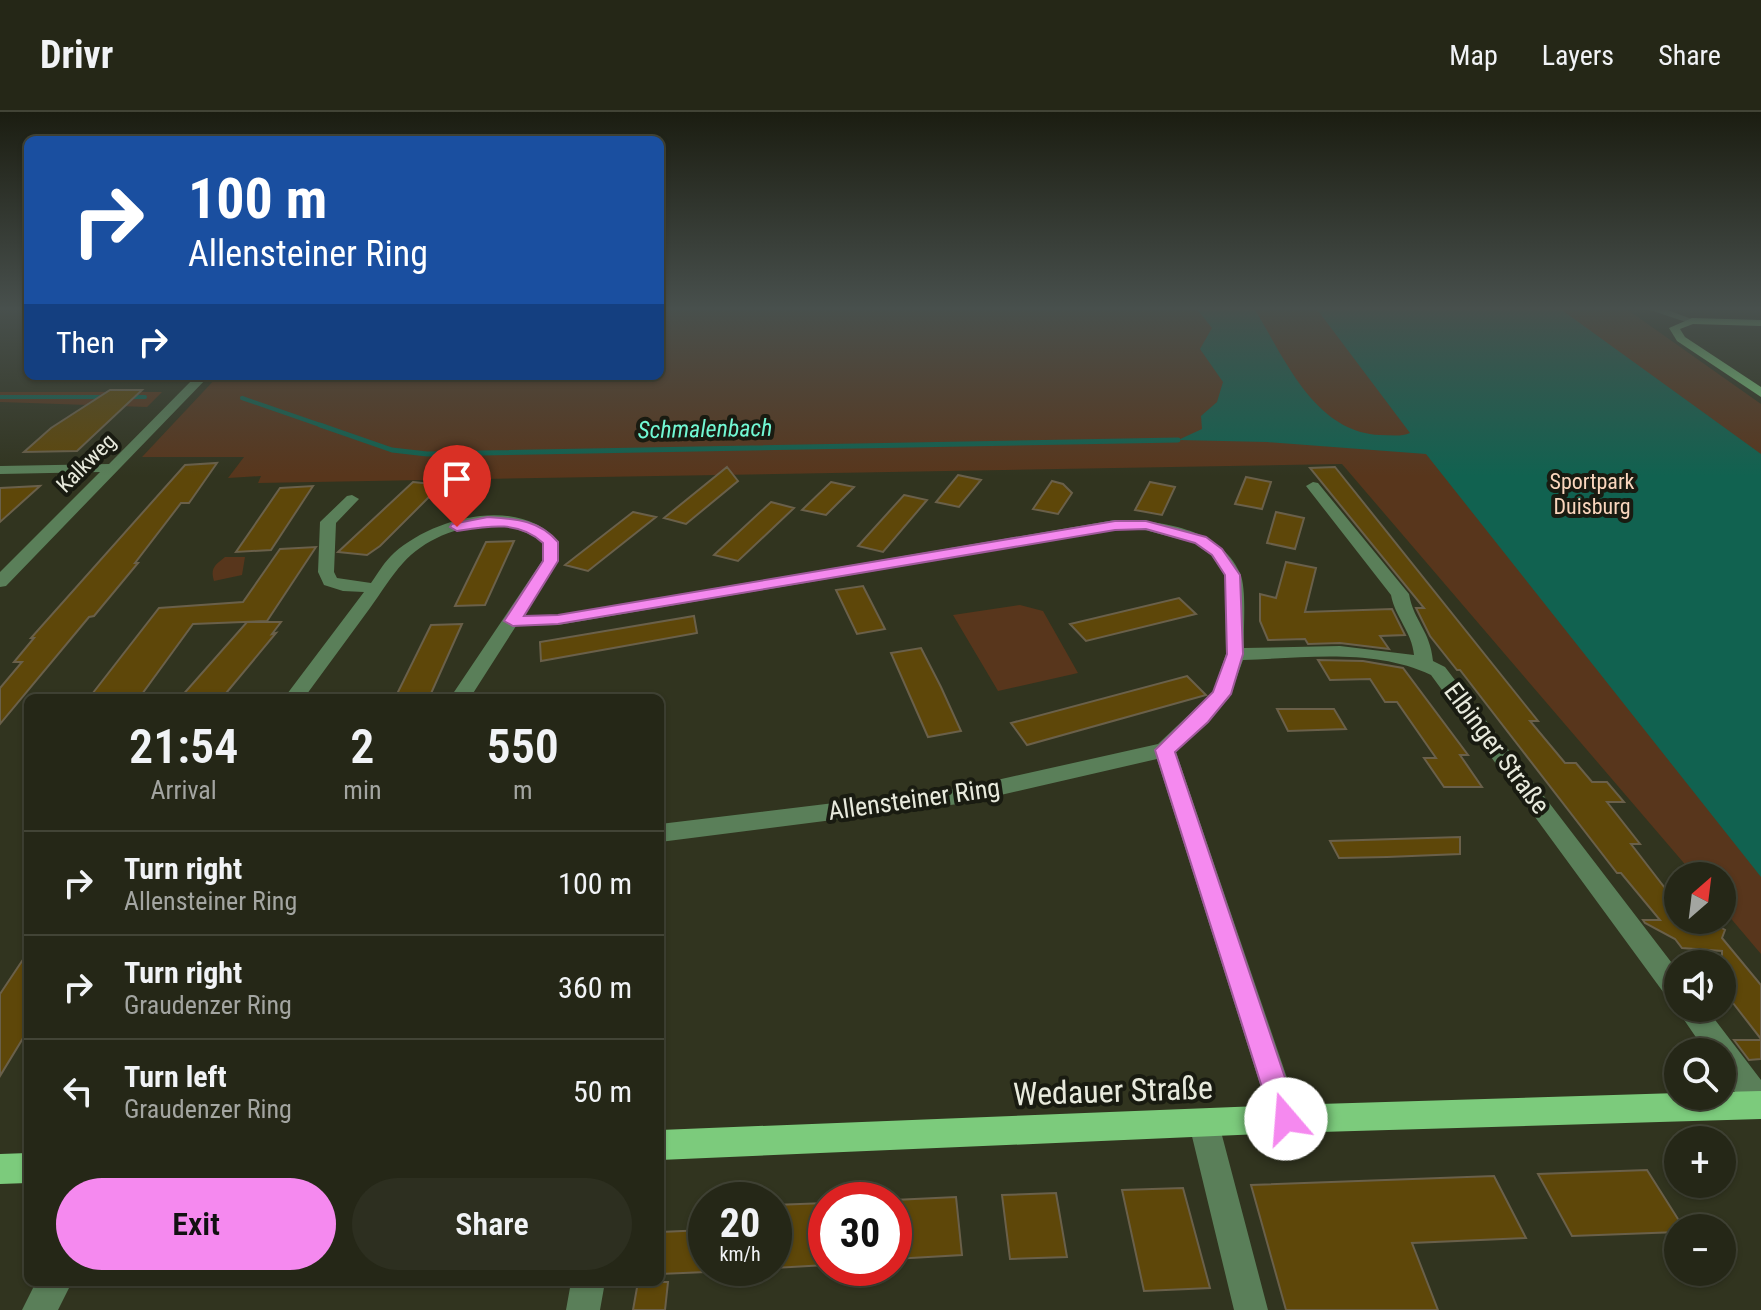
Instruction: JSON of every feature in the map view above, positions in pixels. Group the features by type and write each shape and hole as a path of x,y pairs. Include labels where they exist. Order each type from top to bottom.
{"main road":[{"path":"1718,364 1761,393"},
{"name":"Wedauer Straße","path":"664,1145 1286,1119 1761,1105"},
{"path":"0,1169 24,1168"}],"street":[{"name":"Kalkweg","path":"0,582 199,380"},
{"path":"0,470 111,468"},
{"path":"1313,486 1400,594 1403,610 1422,640 1424,662"},
{"path":"352,499 328,522 326,572 330,581 343,586 375,588"},
{"path":"297,694 398,558 428,538 473,524 518,523 546,536 553,551 550,561 463,694"},
{"name":"Allensteiner Ring","path":"513,621 558,620 1101,528 1146,525 1200,540 1217,552 1233,575 1235,654 1222,694 1165,750 966,795 664,833"},
{"name":"Elbinger Straße","path":"1235,654 1391,653 1424,662 1438,671 1664,973"},
{"path":"1165,750 1286,1119"},
{"path":"1700,1022 1761,1105"},
{"path":"1204,1124 1251,1310"},
{"path":"39,1310 53,1286"},
{"path":"583,1310 587,1286"}],"green space":[{"name":"Sportpark Duisburg","path":"664,364 1704,364 1761,404 1761,954 1736,925 1736,862 1683,862 1342,464 258,483 261,476 228,478 244,457 142,457 214,380 664,380"},
{"path":"0,392 162,392 147,407 0,402"},
{"path":"225,557 245,557 242,575 214,581 214,567"},
{"path":"1020,605 1043,611 1078,673 998,691 953,615"}],"water":[{"path":"1210,364 1287,364 1304,389 1337,421 1357,431 1395,436 1410,433 1358,364 1636,364 1761,454 1761,877 1426,454 1267,442 1178,440 1202,429 1201,416 1217,402 1223,382"}],"building":[{"path":"110,390 142,390 77,451 24,452 51,428"},
{"path":"217,463 189,503 181,503 135,563 138,563 0,724 0,688 22,662 14,662 34,638 31,638 185,465"},
{"path":"727,467 738,481 686,524 664,518"},
{"path":"1335,467 1538,721 1530,721 1565,763 1576,763 1592,782 1607,782 1624,802 1607,802 1640,844 1631,844 1664,887 1664,933 1645,923 1643,920 1660,920 1621,873 1617,873 1460,670 1430,636 1416,608 1424,608 1310,468"},
{"path":"958,475 981,480 959,507 936,502"},
{"path":"1246,477 1271,482 1262,509 1235,504"},
{"path":"1052,481 1063,484 1072,493 1058,514 1033,509"},
{"path":"413,482 441,485 367,555 338,552"},
{"path":"831,482 854,487 826,515 802,510"},
{"path":"1150,482 1175,487 1162,515 1135,510"},
{"path":"40,486 0,522 0,488"},
{"path":"313,486 271,550 236,552 280,488"},
{"path":"904,495 927,500 883,552 858,546"},
{"path":"771,502 794,508 738,561 714,555"},
{"path":"633,512 656,517 588,571 565,565"},
{"path":"1276,512 1304,518 1295,549 1267,543"},
{"path":"514,541 485,605 455,606 486,542"},
{"path":"316,547 267,621 193,624 142,694 92,694 159,608 243,602 280,549"},
{"path":"1286,562 1316,568 1305,612 1392,609 1405,635 1380,636 1389,649 1340,643 1308,644 1305,639 1268,640 1260,621 1260,594 1276,598"},
{"path":"863,586 885,629 857,634 836,590"},
{"path":"1179,598 1196,614 1086,641 1070,624"},
{"path":"694,616 697,633 541,661 540,642"},
{"path":"247,622 281,622 272,634 276,633 225,694 184,694"},
{"path":"462,624 431,694 397,694 431,625"},
{"path":"921,648 961,731 928,737 891,653"},
{"path":"1318,660 1363,661 1403,668 1468,755 1460,755 1482,787 1444,787 1424,758 1436,758 1397,702 1385,702 1370,679 1330,680"},
{"path":"1187,676 1206,695 1027,745 1011,723"},
{"path":"1277,709 1334,709 1346,729 1288,731"},
{"path":"1460,837 1460,854 1387,857 1339,858 1330,841"},
{"path":"1666,934 1724,934 1722,938 1732,950 1682,948"},
{"path":"1736,955 1761,985 1761,1039 1736,1007"},
{"path":"24,958 24,1037 0,1076 0,994"},
{"path":"1736,1040 1761,1040 1761,1059 1749,1060"},
{"path":"1647,1170 1675,1214 1664,1214 1664,1233 1572,1236 1538,1174"},
{"path":"1494,1176 1526,1238 1412,1243 1438,1310 1286,1310 1251,1185"},
{"path":"1183,1188 1210,1288 1144,1291 1122,1190"},
{"path":"1056,1193 1067,1257 1010,1259 1002,1195"},
{"path":"956,1197 962,1255 912,1258 912,1199"},
{"path":"792,1204 808,1204 808,1266 792,1267"},
{"path":"688,1231 688,1273 664,1274 664,1232"},
{"path":"664,1282 668,1282 665,1310 633,1310 637,1286 664,1286"}],"waterway":[{"path":"0,397 107,397"},
{"path":"127,397 145,397"},
{"name":"Schmalenbach","path":"242,398 326,427"},
{"name":"Schmalenbach","path":"320,425 392,450 427,454 1178,440"}],"route":[{"path":"457,527 488,521 518,523 538,530 551,542 553,551 550,561 513,621 558,620 1115,525 1146,525 1171,530 1200,540 1217,552 1233,575 1235,654 1222,694 1165,750 1286,1119"}]}
